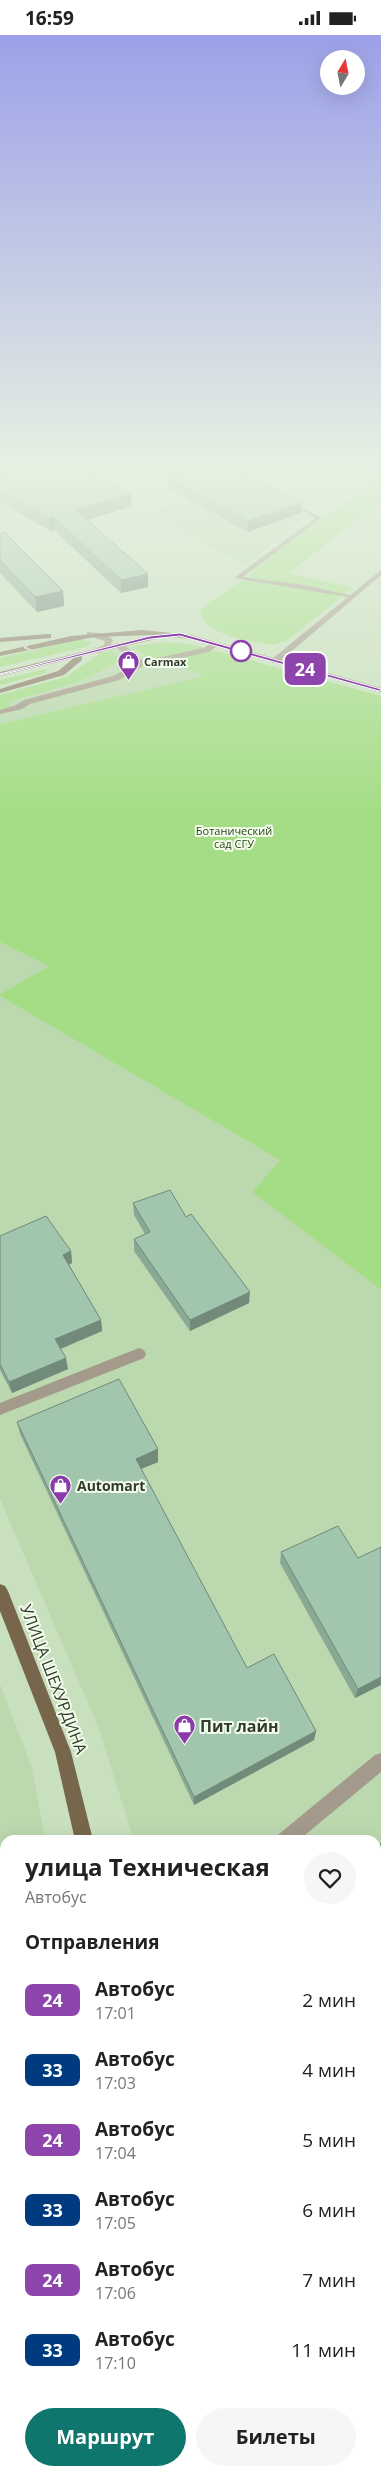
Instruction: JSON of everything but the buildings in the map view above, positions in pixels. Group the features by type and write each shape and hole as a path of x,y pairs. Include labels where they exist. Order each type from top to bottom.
{"main road":[{"path":"0,640 141,631 180,635 381,690"},
{"path":"0,654 86,635"},
{"path":"0,673 83,655 150,637 180,635"},
{"path":"0,691 61,673 83,655"},
{"name":"УЛИЦА ШЕХУРДИНА","path":"0,1591 63,1752 83,1835"}],"street":[{"path":"259,581 304,587 351,597"},
{"path":"275,661 370,581"},
{"path":"86,635 104,636 109,641 107,646 98,651"},
{"path":"0,712 19,707 27,702 116,678 140,664 206,650 216,644"},
{"path":"118,645 140,664"},
{"path":"0,1409 139,1354"},
{"path":"290,1835 381,1761"}],"shaded area":[{"path":"132,646 140,654 180,665 205,676 0,724 0,710 9,707 9,702 78,682 116,663 119,658 112,650"},
{"path":"0,942 50,966 0,994"},
{"path":"0,996 280,1160 252,1192 381,1290 381,1835 132,1835 98,1726 0,1499"},
{"path":"0,1684 32,1768 44,1835 0,1835"}],"green space":[{"path":"241,581 323,581 353,588 286,641 270,645 240,639 219,632 204,620 200,612 204,606"},
{"path":"82,639 92,642 86,647 0,667 0,658"},
{"name":"Ботанический сад СГУ","path":"164,642 191,644 381,696 381,1290 252,1192 280,1160 0,996 0,994 49,966 0,942 0,724 204,676 157,660 139,652 132,646"},
{"path":"112,650 119,658 116,663 78,682 9,702 10,707 0,710 0,695 66,677 99,654"},
{"path":"47,669 46,673 0,685 0,680"}],"bus line":[{"name":"24","path":"0,674 150,637 180,635 381,690"}],"place":[{"name":"Carmax","path":"128,681"},
{"name":"Automart","path":"61,1505"},
{"name":"Пит лайн","path":"184,1745"}]}
